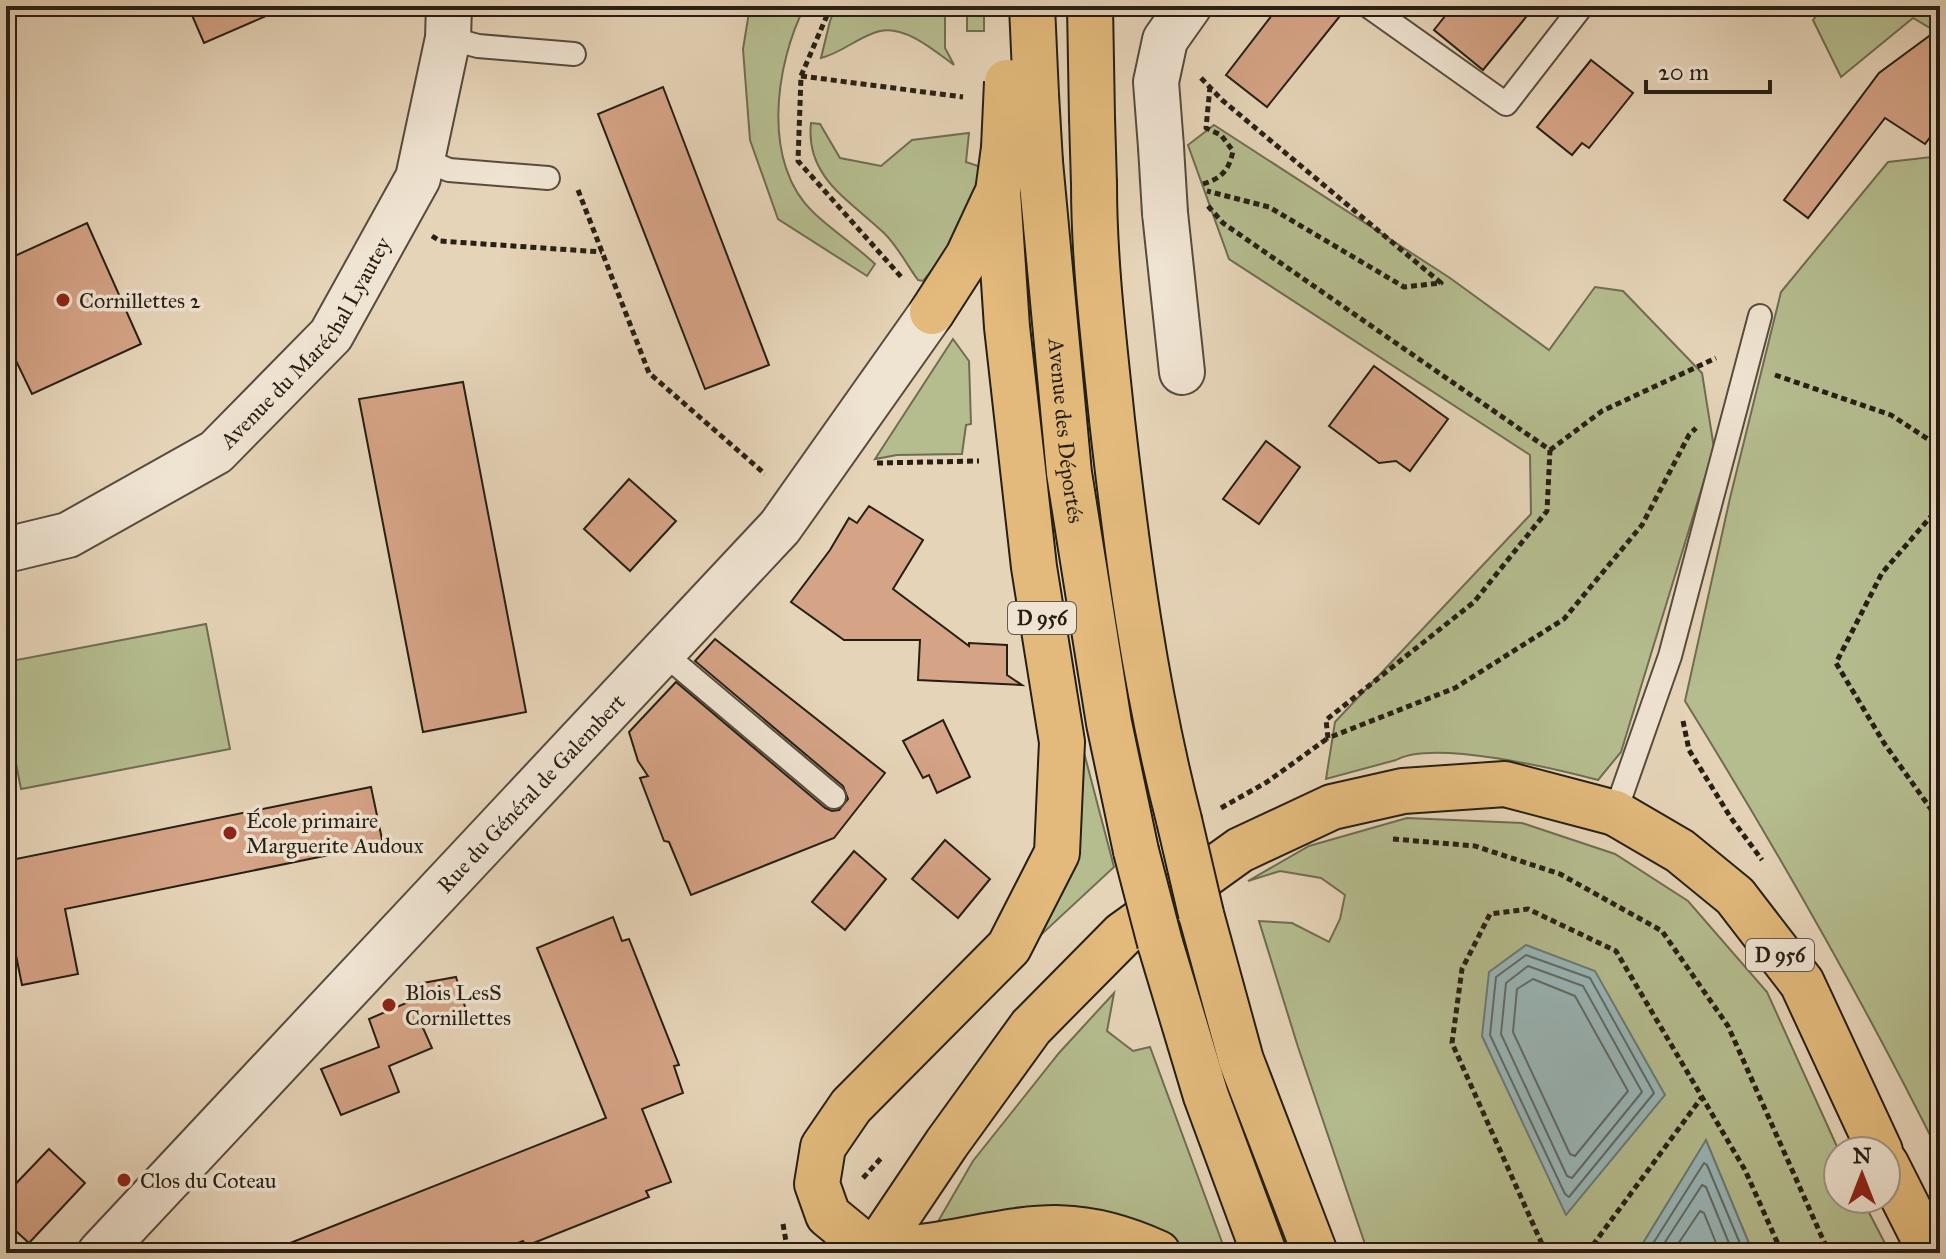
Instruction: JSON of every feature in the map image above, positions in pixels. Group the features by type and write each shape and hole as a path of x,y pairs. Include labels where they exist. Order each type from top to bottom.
{"main road":[{"name":"Avenue des Déportés","path":"1090,6 1094,216 1105,352 1123,524 1166,771 1241,1060 1315,1253"},
{"name":"D 956","path":"1032,18 1005,92 1022,155 998,192 1007,327 1034,567 1062,742 1057,853 1009,947 851,1106 823,1147 817,1184 828,1215 873,1253 1031,1027 1123,934 1240,850 1332,807 1403,791 1505,784 1615,813 1680,851 1735,896 1802,983 1873,1135"},
{"name":"Avenue des Déportés","path":"1022,155 1109,723 1136,851 1206,1096 1264,1253"},
{"path":"932,312 968,256 998,192"},
{"path":"932,312 968,309 1007,327"},
{"path":"1902,1196 1931,1253"},
{"path":"873,1253 1051,1227 1124,1238 1158,1253"}],"street":[{"name":"Avenue des Déportés","path":"1092,112 1112,6"},
{"name":"Avenue du Maréchal Lyautey","path":"6,550 68,535 216,452 331,335 418,178 448,22"},
{"path":"1177,23 1156,82 1161,147 1182,205 1182,372"},
{"name":"Rue du Général de Galembert","path":"100,1253 780,527 932,312"}],"lane":[{"path":"1368,6 1506,104 1582,6"},
{"path":"448,22 478,46 574,54"},
{"path":"422,159 449,170 548,178"},
{"path":"1615,813 1670,656 1760,316"},
{"path":"662,652 834,797"}],"path":[{"path":"831,6 801,76 798,161 904,280"},
{"path":"1177,23 1210,87 1441,283 1404,287 1269,207 1191,187 1222,177 1230,165 1233,151 1221,135 1206,128 1210,87"},
{"path":"801,76 1005,92"},
{"path":"548,178 576,186 649,373 775,483"},
{"path":"1182,205 1223,223 1550,450 1547,511 1474,602 1326,720 1328,738 1455,688 1564,619 1642,525 1689,435 1716,406 1736,409"},
{"path":"424,231 440,241 602,252"},
{"path":"980,447 980,473"},
{"path":"866,463 980,461"},
{"path":"1940,506 1882,573 1836,663 1884,743 1940,822"},
{"path":"1385,839 1475,846 1546,869 1662,931 1728,1026 1829,1253"},
{"path":"1546,1253 1452,1043 1462,969 1490,914 1528,909 1616,951 1745,1170 1782,1253"},
{"path":"1587,1253 1702,1097"},
{"path":"782,1223 788,1253"}],"green space":[{"path":"750,6 805,6 786,56 781,84 778,113 786,168 797,192 814,213 875,264 867,276 778,219 750,140 743,49"},
{"path":"836,6 945,6 945,48 954,65 919,40 890,30 872,33 821,58"},
{"path":"967,6 984,6 984,31 967,31"},
{"path":"1824,6 1940,6 1940,34 1913,18 1841,77 1813,20"},
{"path":"811,123 820,124 840,158 881,166 912,140 969,133 966,162 984,168 956,241 923,281 918,280 885,234 845,199 823,174 811,142"},
{"path":"1214,125 1450,278 1549,350 1595,287 1623,291 1702,373 1714,448 1621,752 1598,780 1495,758 1437,753 1414,754 1326,779 1335,722 1531,514 1530,455 1229,259 1188,145"},
{"path":"1940,156 1940,1155 1818,925 1685,701 1730,498 1781,292 1888,162"},
{"path":"953,339 969,361 971,424 966,425 962,454 897,455 875,459"},
{"path":"206,624 230,749 21,789 6,712 6,662"},
{"path":"1082,745 1114,867 1016,958"},
{"path":"1407,818 1522,823 1615,854 1688,901 1767,992 1832,1135 1822,1135 1822,1215 1870,1215 1890,1253 1753,1253 1706,1141 1637,1253 1368,1253 1259,921 1292,923 1329,942 1340,919 1345,895 1321,878 1280,871 1248,881 1309,846"},
{"path":"1114,993 1107,1031 1133,1051 1150,1047 1226,1253 1190,1253 1183,1247 1103,1220 936,1225 973,1161 1059,1053"}],"water":[{"path":"1526,945 1595,971 1665,1095 1566,1215 1482,1036 1489,972"},
{"path":"1706,1140 1753,1253 1637,1253"}],"building":[{"path":"188,6 289,6 204,43"},
{"path":"1279,6 1348,6 1267,107 1226,75"},
{"path":"1453,6 1535,6 1483,70 1434,30"},
{"path":"1940,28 1940,124 1925,144 1885,118 1808,218 1784,200 1879,73"},
{"path":"1591,60 1633,93 1589,148 1582,143 1572,155 1537,127"},
{"path":"663,87 769,365 705,389 598,114"},
{"name":"Cornillettes 2","path":"87,223 141,344 32,394 6,340 6,260"},
{"path":"1374,366 1448,419 1410,471 1396,461 1379,463 1329,426"},
{"path":"463,382 526,712 423,732 359,399"},
{"path":"1266,441 1300,467 1259,524 1223,499"},
{"path":"629,479 676,521 630,571 584,529"},
{"path":"869,506 923,540 893,589 969,646 969,643 1007,645 1007,675 1022,685 918,680 920,640 844,640 791,602 830,550 849,518 857,523"},
{"path":"715,639 885,773 834,838 691,895 669,842 664,841 640,778 648,776 638,761 629,732 676,682 825,808 839,810 848,799 843,786 695,661"},
{"path":"943,720 970,777 937,793 929,775 923,778 903,741"},
{"path":"371,787 383,844 65,909 78,974 22,985 6,906 6,861"},
{"path":"945,840 990,879 958,918 912,879"},
{"path":"854,851 886,879 845,930 812,902"},
{"path":"613,917 622,941 629,939 679,1065 674,1066 683,1093 642,1109 671,1182 646,1191 649,1197 526,1246 523,1241 492,1253 270,1253 606,1118 537,948"},
{"path":"456,977 466,1010 423,1028 432,1048 389,1066 399,1092 341,1115 321,1069 379,1047 369,1019 411,1001 406,986"},
{"path":"49,1149 85,1183 29,1243 6,1222 6,1194"}],"place":[{"name":"Cornillettes 2","path":"63,300"},
{"name":"École primaire Marguerite Audoux","path":"230,833"},
{"name":"Blois LesS Cornillettes","path":"389,1005"},
{"name":"Clos du Coteau","path":"124,1180"}]}
